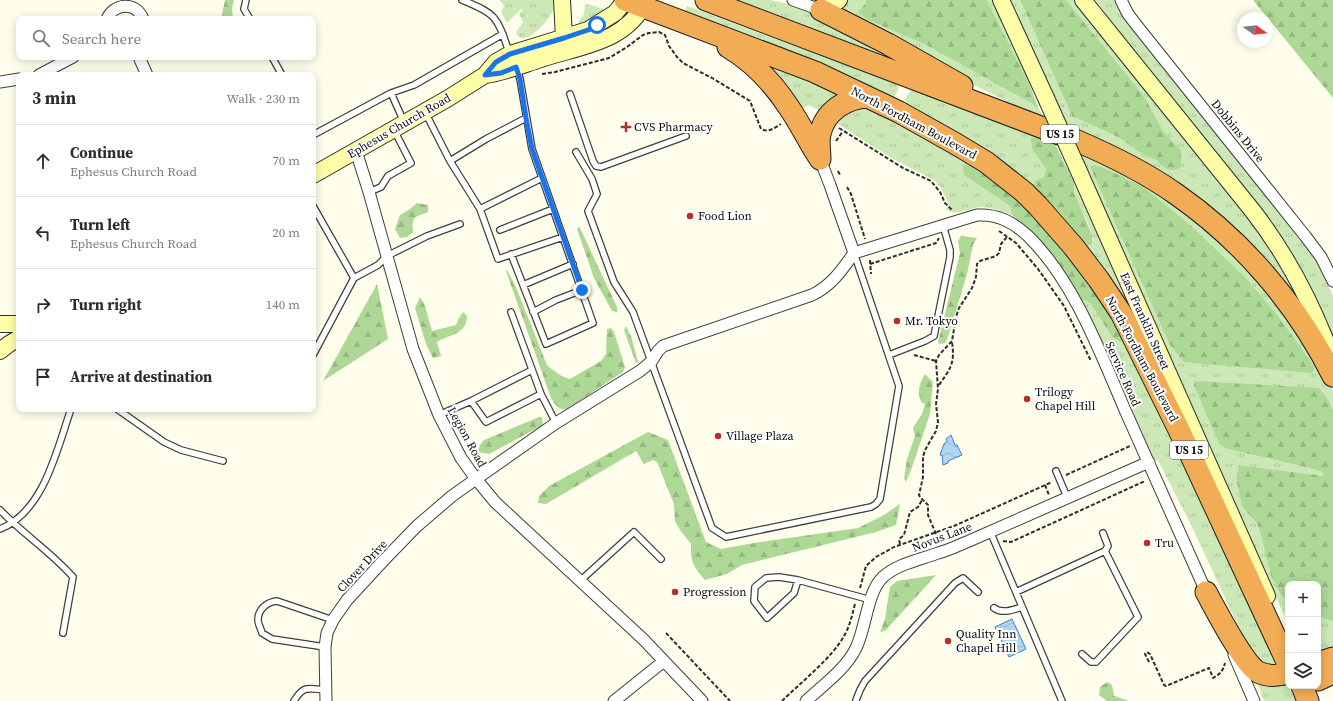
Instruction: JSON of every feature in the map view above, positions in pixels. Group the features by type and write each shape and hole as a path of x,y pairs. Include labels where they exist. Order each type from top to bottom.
{"highway":[{"name":"US 15","path":"706,0 1081,142 1139,170 1176,194 1214,223 1246,253 1285,299 1315,343 1333,376"},
{"name":"North Fordham Boulevard","path":"634,1 694,26 815,72 868,97 956,144 986,162 1024,192 1043,211 1069,241 1099,280 1121,313 1176,423 1285,658"},
{"path":"821,10 915,59 1018,118"},
{"path":"694,26 732,49 760,72 778,92 795,116 808,142 820,159"},
{"path":"820,159 819,139 826,120 835,110 845,103 855,99 868,97"},
{"path":"1206,592 1241,652 1252,667 1260,673 1276,675 1285,679"},
{"path":"1321,662 1333,658"},
{"path":"1321,678 1333,673"}],"main road":[{"path":"562,0 564,38"},
{"path":"821,10 839,0"},
{"name":"East Franklin Street","path":"1001,0 1077,167 1285,636"},
{"path":"1083,0 1247,204 1276,243 1295,273 1306,295 1333,360"},
{"name":"Ephesus Church Road","path":"513,61 564,38 588,30 603,22 634,1"},
{"name":"Ephesus Church Road","path":"316,173 424,112 485,75 496,62 513,61 599,42 610,38 629,23 634,1"},
{"path":"0,324 16,324"},
{"path":"0,351 16,340"}],"street":[{"path":"793,0 821,10"},
{"name":"Dobbins Drive","path":"1121,0 1128,14 1138,27 1306,237 1321,257 1333,280"},
{"path":"108,16 110,12 115,8 127,6 138,11 141,16"},
{"path":"45,72 67,60"},
{"path":"140,60 146,72"},
{"path":"0,82 16,79"},
{"name":"Legion Road","path":"356,151 413,349 439,415 461,458 476,479 501,507 644,640 702,701"},
{"path":"820,159 854,253"},
{"name":"Service Road","path":"854,253 942,230 977,215 994,216 1013,224 1036,245 1062,279 1078,307 1144,464 1206,592 1254,701"},
{"name":"Clover Drive","path":"327,695 325,647 327,633 333,620 352,594 417,526 452,496 556,423 640,371 650,362 663,346 812,295 822,290 841,272 854,253"},
{"name":"Novus Lane","path":"806,701 838,671 855,650 860,639 874,589 881,578 890,571 899,566 940,553 1144,464"},
{"path":"614,701 664,661"}],"lane":[{"path":"246,0 244,9 248,16"},
{"path":"462,0 482,8 490,14 498,23 503,34 520,79 532,149 593,323 546,344 511,254"},
{"path":"316,132 391,93 414,85 503,34"},
{"path":"274,60 280,72"},
{"path":"369,192 381,187 388,176 411,163 399,126 391,93"},
{"path":"570,94 596,166 601,167 686,136"},
{"path":"424,112 450,161 480,209 498,259 563,238"},
{"path":"450,161 486,138 526,118"},
{"path":"576,152 592,179 597,194 588,211 614,282 633,312 650,362 712,528 726,536 871,507 880,499 899,386 854,253"},
{"path":"480,209 542,178"},
{"path":"500,230 553,209"},
{"path":"316,211 354,278"},
{"path":"316,349 354,278 378,265 387,256 427,236 460,224"},
{"path":"889,356 934,336 950,257 950,250 942,230"},
{"path":"523,286 573,264"},
{"path":"533,312 556,300 582,290"},
{"path":"511,312 541,394 556,423"},
{"path":"439,415 471,401 532,370"},
{"path":"471,401 486,422 541,394"},
{"path":"0,529 13,523 22,515 39,493 47,479 70,412"},
{"path":"120,412 164,442 181,450 223,462"},
{"path":"1056,471 1067,497"},
{"path":"0,510 13,523 65,567 73,577 63,633"},
{"path":"990,531 1062,701"},
{"path":"580,582 634,532 661,559"},
{"path":"1016,592 1105,551 1108,546 1103,533"},
{"path":"1082,654 1091,662 1096,662 1138,617 1105,551"},
{"path":"798,580 794,593 767,618 754,601 755,587 766,578 798,580 871,600"},
{"path":"857,701 860,690 865,682 955,583 963,578 978,592"},
{"path":"325,647 272,639 262,633 258,619 262,607 270,602 277,601 333,620"},
{"path":"994,608 998,611 1006,611 1022,607"},
{"path":"294,701 301,690 306,688 327,695"}],"path":[{"path":"537,75 555,72 609,58 643,35 659,32 665,35 669,46 683,64 712,78 747,99 752,106 758,124 762,130 770,130 795,116"},
{"path":"826,120 903,168 931,181 940,192 945,204 955,213"},
{"path":"847,187 866,241"},
{"path":"994,229 1000,231 1016,243 1038,269 1064,306 1094,367"},
{"path":"870,264 936,242 942,230"},
{"path":"938,386 951,367 954,353 952,342 956,317 959,308 972,288 976,278 978,264 980,261 996,256 999,253 1001,244 1007,237"},
{"path":"936,534 928,515 928,506 919,495 923,457 925,450 936,431 938,422 936,404 938,386 936,361 939,355 952,342"},
{"path":"891,362 912,355 936,361"},
{"path":"1065,476 1130,446 1144,464"},
{"path":"860,588 866,566 876,557 894,547 936,534 1053,481"},
{"path":"1003,541 1011,542 1146,481"},
{"path":"1045,485 1048,492"},
{"path":"900,545 900,539 904,535 908,525 908,517 910,512 918,507 922,500"},
{"path":"782,701 831,654 843,638 850,624 854,608"},
{"path":"666,633 730,701"},
{"path":"1149,662 1145,654 1147,652 1150,654 1164,685 1166,686 1209,668 1213,678 1220,674 1226,662"}],"green space":[{"path":"225,0 234,0 232,8 233,16 222,16"},
{"path":"500,0 554,0 554,7 547,20 540,28 532,35 521,38 516,32 523,22 519,14 523,10 521,9 507,23 501,12 504,6"},
{"path":"723,0 770,0 794,5 838,25 922,70"},
{"path":"848,0 866,0 868,20 926,45 1038,107 1046,121 968,82 839,9"},
{"path":"866,0 987,0 1030,86 1038,107 926,45 868,20 858,12 866,3"},
{"path":"987,0 994,0 1033,86 1030,86"},
{"path":"1009,0 1020,0 1072,116 1120,138 1142,154 1156,160 1166,169 1181,150 1163,131 1144,96 1066,0 1075,0 1250,218 1287,273 1301,303 1266,265 1068,130"},
{"path":"1020,0 1066,0 1144,96 1163,131 1181,150 1180,168 1174,170 1166,169 1156,160 1142,154 1120,138 1072,116"},
{"path":"1096,0 1115,0 1119,10 1128,23 1301,238 1318,262 1333,296 1333,343 1327,327"},
{"path":"1253,0 1333,0 1333,98 1273,24 1273,12 1263,12"},
{"path":"585,4 606,10 598,18 576,26 584,14"},
{"path":"687,6 794,46 898,79 899,87 897,93 891,99 684,15"},
{"path":"774,69 842,94 823,110 818,110 809,105 801,109 775,77"},
{"path":"913,88 1039,136 1035,154 1046,169 1044,177 1034,181 1038,191 1062,215 1080,239 1092,243 1090,229 1077,199 1074,184 1135,317 1134,319 1086,252 908,110 905,100"},
{"path":"853,107 875,109 897,118 918,129 984,170 1008,189 1042,221 1075,258 1103,295 1115,314 1164,408 1263,622 1282,669 1272,670 1267,668 1259,662 1249,649 1193,529 1159,462 1152,457 1081,299 1090,303 1112,337 1120,342 1125,339 1125,336 1102,299 1081,270 1037,220 1005,191 970,165 962,166 964,175 1010,206 1012,215 998,210 982,207 959,212 946,209 949,205 941,188 934,180 893,159 835,122 834,119"},
{"path":"1039,136 1054,142 1074,183 1074,192 1092,235 1092,244 1090,245 1086,244 1080,239 1062,215 1038,191 1034,181 1044,177 1046,169 1032,148 1031,138"},
{"path":"1080,149 1180,204 1267,287 1329,382 1333,391 1333,410 1329,401 1194,381 1194,386 1219,444 1227,449 1310,468 1322,472 1324,476 1239,465 1236,478 1242,507 1257,523 1282,596 1285,598 1285,616 1252,549 1077,150","holes":["1094,165 1100,166 1142,186 1187,222 1243,275 1315,367 1184,362 1170,344 1090,167"]},
{"path":"969,164 990,178 1017,201 1066,250 1095,288 1125,339 1120,342 1112,337 1090,303 1081,299 1063,270 1041,242 1025,225 1012,215 1010,206 964,175 962,166"},
{"path":"1094,165 1100,166 1142,186 1187,222 1243,275 1277,315 1315,367 1312,373 1184,362 1170,345 1090,167"},
{"path":"417,203 428,205 428,212 414,218 413,232 407,237 400,238 395,229 400,215"},
{"path":"578,227 580,228 617,307 617,312 612,311 594,278 577,229"},
{"path":"961,236 977,238 973,245 967,274 948,337 945,343 939,344 938,342 960,253 958,241"},
{"path":"507,270 515,285 547,365 555,372 570,379 601,361 606,354 607,329 611,328 614,332 625,367 623,372 567,409 561,409 557,406 551,398 506,271"},
{"path":"377,284 388,339 323,381"},
{"path":"420,297 425,306 432,331 456,325 463,312 467,316 464,327 456,333 437,342 441,356 433,358 426,344 415,308"},
{"path":"626,326 631,336 638,362 636,363 624,330"},
{"path":"925,374 933,382 930,414 906,482 904,478 907,459 915,436 913,428 922,414 925,404 921,402 919,391 921,381"},
{"path":"1194,381 1319,388 1329,401 1333,410 1333,622 1321,616 1321,581 1285,581 1285,598 1282,596 1271,576 1257,523 1242,507 1236,478 1239,465 1324,476 1322,472 1227,449 1219,444 1194,386"},
{"path":"542,417 543,425 489,454 478,452 480,445 484,440"},
{"path":"648,432 668,440 706,542 721,549 858,528 884,515 900,504 896,525 876,532 742,565 727,574 705,580 692,560 691,544 675,521 674,504 657,462 653,460 644,464 636,451 546,504 538,503 539,496 549,486"},
{"path":"936,575 885,631 880,632 885,619 890,587 897,581"},
{"path":"1321,616 1333,622 1333,648 1321,652"},
{"path":"1107,682 1112,685 1114,696 1129,701 1107,701 1099,695 1100,687"},
{"path":"1257,682 1285,683 1285,689 1290,689 1296,701 1264,701"}],"water":[{"path":"951,435 955,445 957,445 962,455 948,461 948,463 943,465 942,455 940,455 944,444 947,441 946,439"},
{"path":"1012,619 1026,649 1009,657 995,627"}],"place":[{"name":"CVS Pharmacy","path":"626,127"},
{"name":"Food Lion","path":"690,216"},
{"name":"Mr. Tokyo","path":"897,321"},
{"name":"Trilogy Chapel Hill","path":"1027,399"},
{"name":"Village Plaza","path":"718,436"},
{"name":"Tru","path":"1147,543"},
{"name":"Progression","path":"675,592"},
{"name":"Quality Inn Chapel Hill","path":"948,641"}],"route":[{"path":"582,290 532,149 520,79 516,67 501,73 485,75 496,62 510,54 588,30 597,25"}]}
